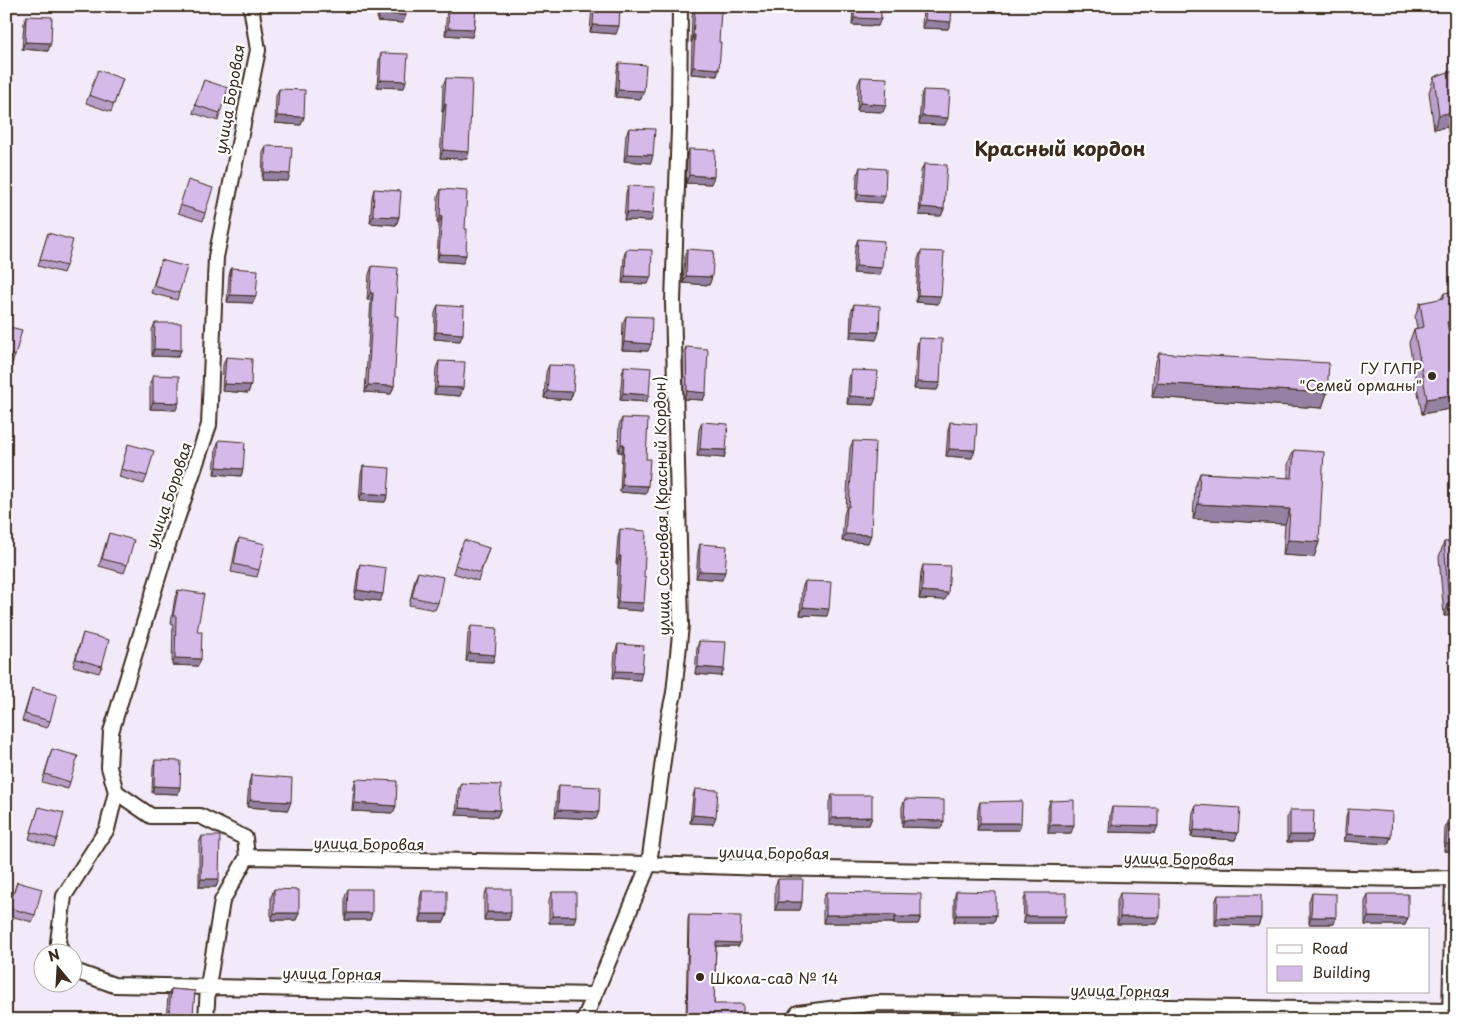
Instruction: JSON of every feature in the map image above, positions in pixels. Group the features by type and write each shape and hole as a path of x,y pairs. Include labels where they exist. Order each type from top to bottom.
{"street":[{"name":"улица Боровая","path":"116,792 109,767 110,732 166,551 209,425 216,258 258,50 251,6"},
{"name":"улица Сосновая (Красный Кордон)","path":"584,1020 649,864 674,692 681,625 673,301 680,6"},
{"path":"59,944 64,896 108,829 116,792 151,816 200,816 245,838 247,857 222,901 208,986 206,1020"},
{"name":"улица Боровая","path":"247,857 649,864 765,868 1412,879 1454,878"},
{"name":"улица Горная","path":"793,1020 798,1013 877,1003 1450,1016 1454,878"},
{"name":"улица Горная","path":"82,974 114,985 594,995"}],"building":[{"path":"380,6 406,6 406,15 380,14"},
{"path":"449,6 476,6 474,29 448,28"},
{"path":"594,6 620,6 619,26 593,25"},
{"path":"855,6 881,6 881,19 854,18"},
{"path":"926,6 952,6 951,22 925,20"},
{"path":"695,8 721,10 719,69 693,67"},
{"path":"26,16 52,17 51,43 25,42"},
{"path":"381,53 408,54 406,81 380,80"},
{"path":"619,63 646,65 644,91 618,90"},
{"path":"98,70 123,79 114,104 89,95"},
{"path":"1456,71 1456,128 1453,112 1439,115 1434,77"},
{"path":"861,77 887,78 886,105 860,103"},
{"path":"446,78 472,79 469,152 443,150"},
{"path":"204,80 228,88 220,113 195,105"},
{"path":"279,89 305,90 304,117 277,116"},
{"path":"923,90 950,91 948,118 922,116"},
{"path":"629,128 655,129 653,155 627,154"},
{"path":"266,146 292,147 290,174 264,172"},
{"path":"689,149 715,150 714,177 689,175"},
{"path":"924,164 947,165 944,209 921,207"},
{"path":"860,167 886,169 885,196 858,194"},
{"path":"188,180 213,188 205,213 180,205"},
{"path":"628,186 655,187 653,214 627,212"},
{"path":"374,189 401,191 399,217 373,216"},
{"path":"441,189 467,191 466,255 439,254 442,216 440,216"},
{"path":"48,233 73,240 66,266 40,259"},
{"path":"858,239 884,241 882,268 856,266"},
{"path":"626,249 652,250 651,277 625,276"},
{"path":"687,249 714,251 712,277 686,276"},
{"path":"921,251 944,252 941,296 918,295"},
{"path":"161,260 187,267 179,293 154,286"},
{"path":"372,266 398,268 395,316 398,316 394,386 368,385 373,293 370,293"},
{"path":"231,268 258,270 256,296 230,295"},
{"name":"ГУ ГЛПР \"Семей орманы\"","path":"1456,291 1456,320 1447,322 1456,371 1456,394 1427,399 1414,329 1424,327 1420,303 1444,298 1444,293"},
{"path":"854,304 880,306 879,332 852,331"},
{"path":"438,305 464,307 463,334 436,332"},
{"path":"626,316 652,317 651,344 624,342"},
{"path":"155,323 181,323 181,350 154,349"},
{"path":"6,326 22,330 15,356 6,353"},
{"path":"919,338 942,339 940,383 917,382"},
{"path":"686,347 708,349 706,393 687,391"},
{"path":"1159,353 1329,363 1327,393 1157,383"},
{"path":"226,357 252,359 251,385 224,384"},
{"path":"439,361 465,362 463,388 437,387"},
{"path":"549,365 575,366 573,392 547,391"},
{"path":"624,366 651,368 649,395 623,393"},
{"path":"851,370 878,371 876,398 850,396"},
{"path":"153,375 179,376 179,403 153,402"},
{"path":"622,418 648,419 646,459 650,459 648,486 622,485 624,444 621,444"},
{"path":"702,422 728,424 726,450 700,449"},
{"path":"950,422 977,424 975,450 949,449"},
{"path":"219,440 245,442 243,469 217,467"},
{"path":"853,441 875,442 871,535 845,534 847,507 849,507"},
{"path":"128,444 154,451 147,476 121,469"},
{"path":"1294,450 1324,452 1319,542 1288,540 1290,509 1198,504 1200,473 1292,478"},
{"path":"363,466 390,468 388,495 362,493"},
{"path":"620,529 646,531 644,603 618,602 621,556 619,556"},
{"path":"109,533 134,540 127,565 102,559"},
{"path":"239,538 265,544 259,570 234,564"},
{"path":"464,540 489,548 480,573 455,565"},
{"path":"1456,541 1456,601 1449,602 1444,542"},
{"path":"700,544 727,546 725,572 699,571"},
{"path":"360,564 386,568 383,594 357,590"},
{"path":"923,565 950,566 948,593 922,591"},
{"path":"418,572 443,577 438,603 412,597"},
{"path":"805,581 831,582 829,609 803,607"},
{"path":"178,590 204,594 197,632 202,632 201,659 175,658 176,616 173,616"},
{"path":"471,626 497,628 495,655 469,653"},
{"path":"83,633 109,640 102,666 76,659"},
{"path":"699,641 726,642 724,669 698,667"},
{"path":"618,644 644,646 642,672 616,671"},
{"path":"32,688 57,695 50,721 25,714"},
{"path":"52,749 78,756 70,782 45,774"},
{"path":"155,760 181,761 180,787 154,786"},
{"path":"251,775 292,778 291,802 250,800"},
{"path":"356,779 397,781 396,806 355,803"},
{"path":"461,783 501,785 500,810 459,808"},
{"path":"559,785 600,787 599,812 558,810"},
{"path":"695,789 718,790 716,817 693,815"},
{"path":"832,795 872,795 872,817 832,818"},
{"path":"905,799 944,800 944,821 904,820"},
{"path":"1074,800 1074,825 1050,825 1050,801"},
{"path":"1022,801 1021,823 980,823 980,802"},
{"path":"1196,805 1240,808 1238,833 1194,830"},
{"path":"39,807 64,813 57,839 31,832"},
{"path":"1112,807 1158,808 1158,826 1112,825"},
{"path":"1348,809 1392,812 1391,837 1347,834"},
{"path":"1290,810 1314,810 1313,835 1290,835"},
{"path":"1448,820 1456,820 1456,844 1446,844"},
{"path":"202,836 220,836 219,879 201,879"},
{"path":"778,879 803,879 802,902 778,902"},
{"path":"17,882 42,889 35,915 9,908"},
{"path":"274,889 299,890 299,913 274,913"},
{"path":"348,889 372,889 372,913 347,913"},
{"path":"487,889 511,889 511,912 487,912"},
{"path":"422,891 447,891 447,914 422,914"},
{"path":"956,891 996,892 996,915 956,915"},
{"path":"552,892 576,892 576,916 552,916"},
{"path":"826,892 921,894 921,917 826,915"},
{"path":"1026,893 1066,893 1066,916 1026,916"},
{"path":"1120,893 1160,894 1160,917 1120,917"},
{"path":"1312,893 1336,894 1336,917 1311,917"},
{"path":"1368,894 1408,894 1408,918 1368,917"},
{"path":"1218,895 1261,895 1261,918 1217,918"},
{"name":"Школа-сад № 14","path":"689,915 741,916 740,943 716,942 714,1004 743,1004 743,1020 687,1020"},
{"path":"171,989 195,991 193,1014 169,1012"}],"place":[{"name":"ГУ ГЛПР \"Семей орманы\"","path":"1432,376"},
{"name":"Школа-сад № 14","path":"700,977"}],"district":[{"name":"Красный кордон","path":"1060,148"}]}
